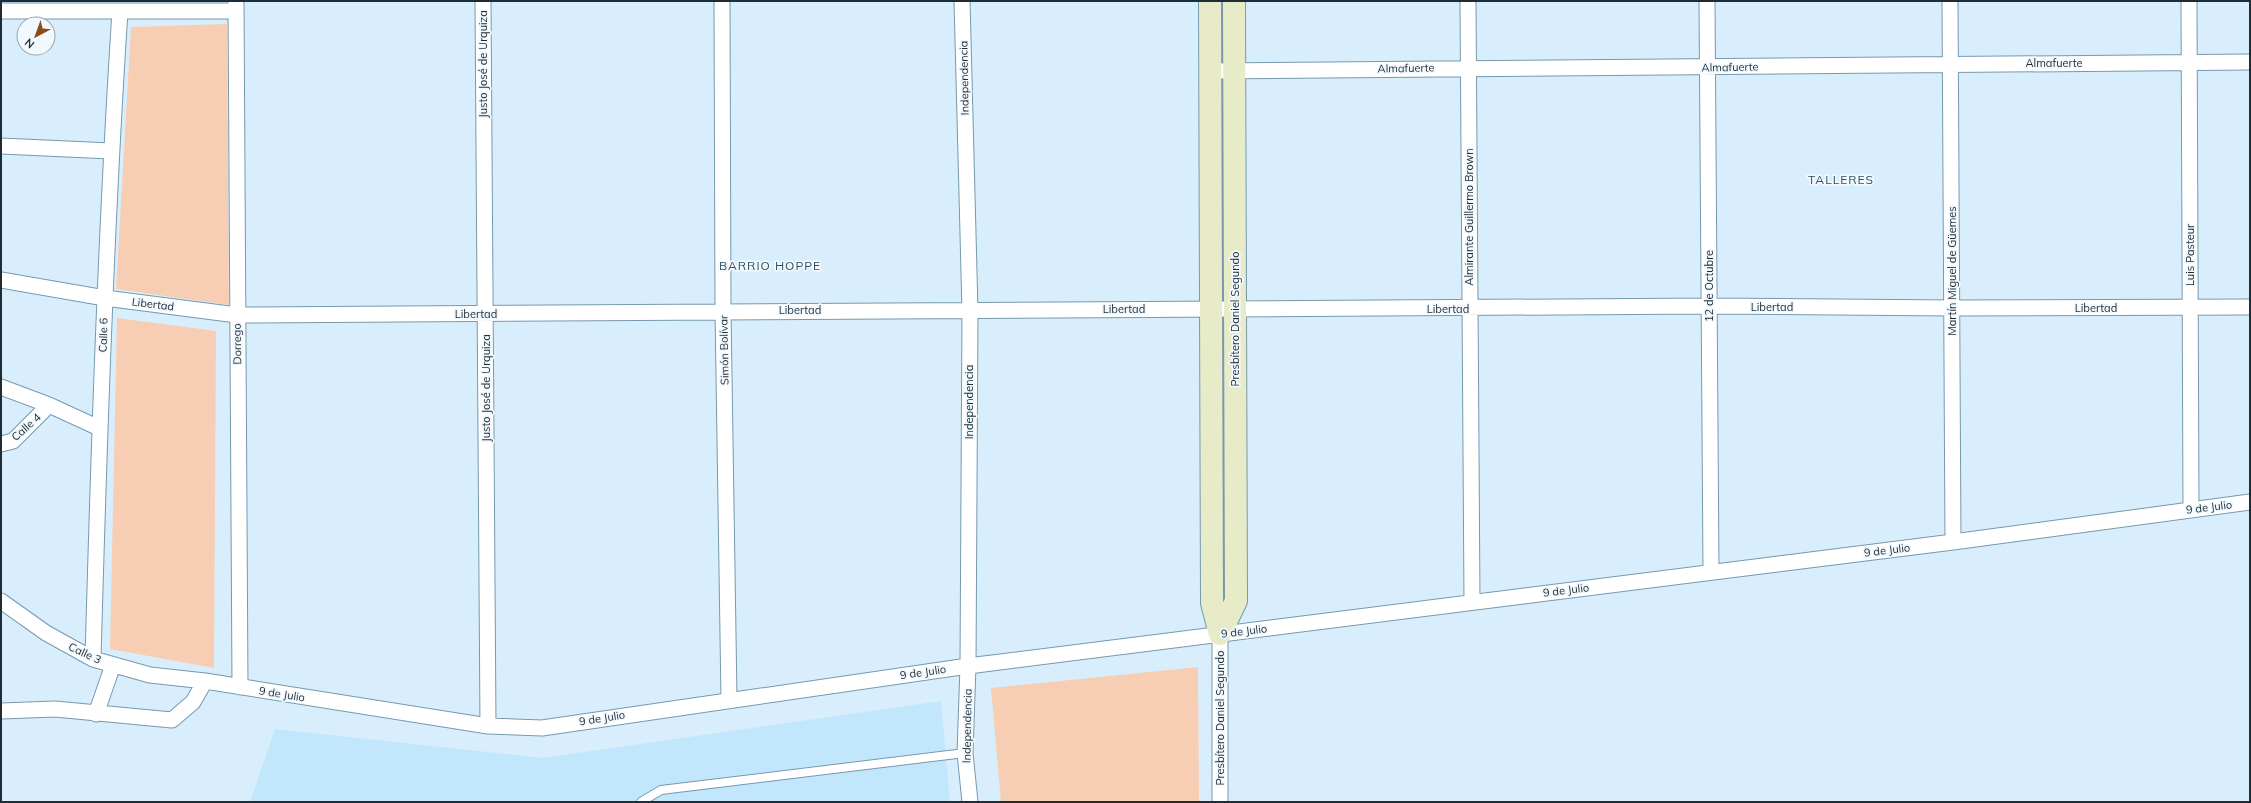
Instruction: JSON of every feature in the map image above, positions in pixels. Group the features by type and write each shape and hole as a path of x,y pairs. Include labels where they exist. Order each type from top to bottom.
{"main road":[{"name":"Presbítero Daniel Segundo","path":"1210,1 1212,603 1220,634"},
{"name":"Presbítero Daniel Segundo","path":"1220,634 1236,601 1234,1"}],"street":[{"name":"Justo José de Urquiza","path":"483,1 488,726"},
{"name":"Simón Bolívar","path":"722,1 729,699"},
{"name":"Independencia","path":"962,1 970,311 968,666 965,753 970,802"},
{"name":"Almirante Guillermo Brown","path":"1468,1 1472,602"},
{"name":"12 de Octubre","path":"1707,1 1711,571"},
{"name":"Martín Miguel de Güemes","path":"1950,1 1954,542"},
{"name":"Luis Pasteur","path":"2189,1 2191,510"},
{"path":"1,11 52,6 120,11 236,6"},
{"name":"Dorrego","path":"236,6 240,687"},
{"name":"Calle 6","path":"93,659 111,151 120,11"},
{"name":"Almafuerte","path":"1210,71 1468,67 1707,68 1951,64 2250,62"},
{"path":"1,146 111,151"},
{"name":"Libertad","path":"1,280 105,298 237,315 485,314 724,310 970,311 1470,309 1709,306 1953,308 2250,307"},
{"path":"1,387 49,405 100,428"},
{"name":"Calle 4","path":"1,444 13,441 49,405"},
{"name":"9 de Julio","path":"240,687 488,726 542,728 729,699 968,666 1711,571 1954,542 2250,502"},
{"name":"Calle 3","path":"1,601 46,633 93,659 150,675 205,681 240,687"},
{"name":"Presbítero Daniel Segundo","path":"1220,634 1220,802"},
{"path":"96,714 113,665"},
{"path":"1,711 55,709 172,720 193,702 205,681"}],"lane":[{"path":"640,802 661,790 965,753"}],"shaded area":[{"path":"227,24 229,305 116,289 131,27"},
{"path":"117,318 216,331 214,668 110,649"},
{"path":"1198,667 1199,802 1001,802 991,688"},
{"path":"941,701 950,802 250,802 275,729 542,758"}],"district":[{"name":"TALLERES","path":"1841,180"},
{"name":"BARRIO HOPPE","path":"770,266"}]}
